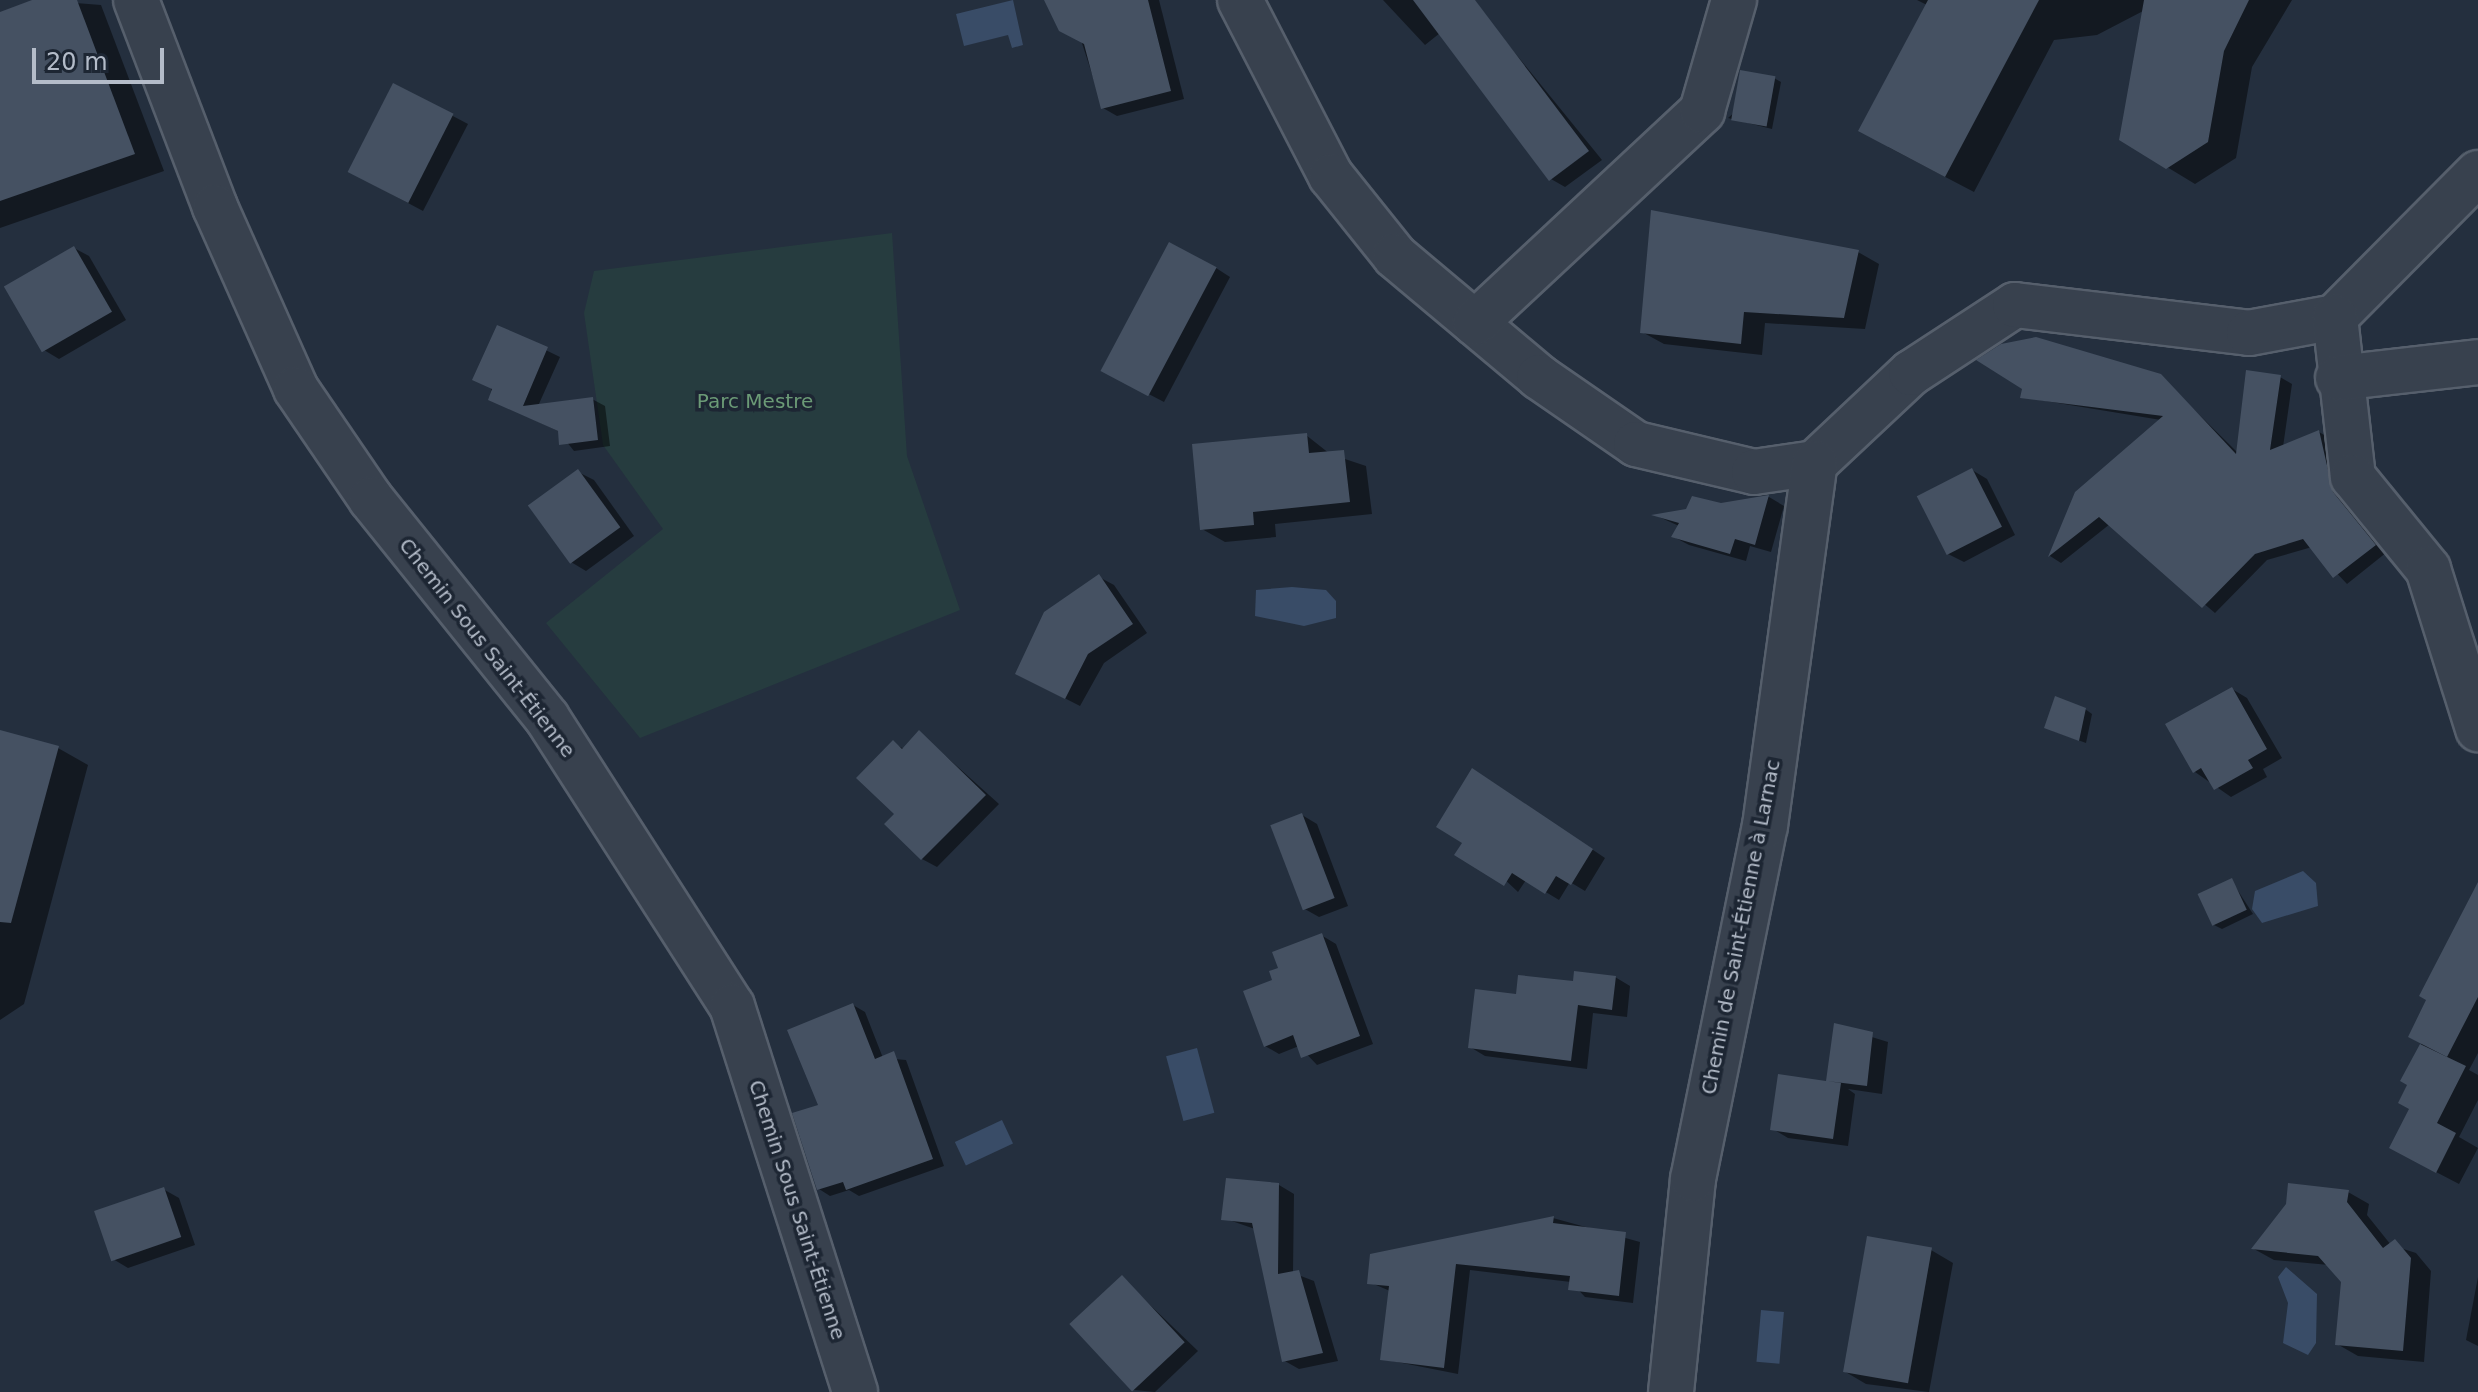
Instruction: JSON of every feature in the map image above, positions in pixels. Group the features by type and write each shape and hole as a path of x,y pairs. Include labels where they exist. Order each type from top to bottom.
{"street":[{"name":"Chemin Sous Saint-Étienne","path":"136,0 215,207 296,389 371,499 547,718 732,1006 855,1392"},
{"path":"1240,0 1331,176 1395,256 1475,323 1636,444 1754,472 1815,463 1911,373 2015,305 2249,333 2335,317 2478,173"},
{"path":"1475,323 1702,111 1734,0"},
{"path":"2335,317 2338,378 2353,477 2428,569 2478,729"},
{"path":"2338,378 2478,362"},
{"name":"Chemin de Saint-Étienne à Larnac","path":"1671,1392 1693,1179 1765,826 1815,463"}],"green space":[{"name":"Parc Mestre","path":"892,233 907,456 960,610 640,738 546,623 663,529 603,445 584,313 594,271"}],"water":[{"path":"1013,0 1023,45 1012,48 1008,35 964,46 956,14"},
{"path":"1292,587 1326,590 1336,601 1336,618 1304,626 1255,616 1256,590"},
{"path":"2303,871 2316,883 2318,906 2262,923 2252,909 2255,891"},
{"path":"1197,1048 1214,1113 1183,1121 1166,1056"},
{"path":"1002,1120 1013,1144 966,1166 955,1142"},
{"path":"2286,1267 2317,1294 2316,1343 2308,1355 2283,1343 2288,1303 2278,1277"},
{"path":"1761,1310 1784,1312 1779,1364 1756,1362"}],"building":[{"path":"32,0 77,0 135,154 0,201 0,12"},
{"path":"1044,0 1148,0 1171,91 1101,109 1084,44 1059,31"},
{"path":"1413,0 1475,0 1589,151 1549,181"},
{"path":"1928,0 2039,0 1945,177 1858,131"},
{"path":"2144,0 2249,0 2224,51 2208,142 2166,169 2119,140"},
{"path":"1740,70 1775,76 1767,126 1731,120"},
{"path":"393,83 454,114 408,203 348,172"},
{"path":"1651,210 1859,250 1844,318 1744,312 1741,344 1640,333"},
{"path":"1169,242 1217,267 1148,396 1100,371"},
{"path":"74,246 112,312 42,352 4,286"},
{"path":"497,325 548,347 523,406 593,397 598,440 559,445 558,431 488,400 492,389 472,380"},
{"path":"2036,337 2161,374 2236,454 2246,370 2281,375 2270,450 2319,430 2333,492 2376,545 2333,578 2303,539 2255,554 2202,608 2099,517 2048,557 2075,492 2163,416 2020,398 2022,389 1976,360 2001,344"},
{"path":"1307,433 1309,453 1344,450 1350,502 1253,512 1254,525 1200,530 1192,444"},
{"path":"1972,468 2002,527 1947,555 1917,496"},
{"path":"578,469 620,527 570,564 528,505"},
{"path":"1769,495 1755,545 1735,539 1730,554 1671,537 1679,523 1651,515 1686,509 1692,496 1721,503"},
{"path":"1099,574 1133,624 1088,654 1065,699 1015,674 1044,612"},
{"path":"2232,687 2267,749 2248,760 2253,768 2214,790 2201,768 2193,773 2165,724"},
{"path":"2055,696 2086,708 2079,741 2044,728"},
{"path":"0,730 59,746 11,923 0,922"},
{"path":"919,730 986,795 921,860 884,824 894,814 856,778 893,740 902,749"},
{"path":"1472,768 1593,849 1571,885 1556,876 1545,894 1512,873 1504,886 1454,855 1462,843 1436,827"},
{"path":"1302,813 1335,898 1303,910 1270,825"},
{"path":"2232,878 2247,910 2212,926 2198,894"},
{"path":"2478,882 2478,997 2447,1057 2408,1037 2426,1000 2419,996"},
{"path":"1322,933 1360,1036 1301,1058 1293,1035 1264,1047 1243,991 1272,980 1269,971 1278,968 1272,952"},
{"path":"1574,971 1616,976 1612,1010 1578,1005 1571,1061 1468,1048 1475,989 1516,994 1518,975 1573,981"},
{"path":"853,1003 875,1059 894,1051 933,1159 846,1190 843,1182 817,1190 792,1113 818,1105 787,1030"},
{"path":"1834,1023 1873,1032 1867,1086 1827,1081 1841,1083 1833,1139 1770,1130 1778,1074 1826,1081"},
{"path":"2420,1044 2466,1066 2437,1123 2456,1133 2436,1173 2389,1148 2409,1109 2398,1103 2407,1085 2400,1081"},
{"path":"1226,1178 1279,1183 1278,1274 1299,1270 1323,1353 1282,1362 1252,1223 1221,1220"},
{"path":"2288,1183 2349,1190 2347,1202 2383,1248 2395,1239 2411,1258 2403,1351 2335,1345 2341,1282 2318,1256 2251,1249 2286,1204"},
{"path":"164,1187 181,1237 111,1261 94,1211"},
{"path":"1554,1216 1553,1223 1626,1232 1619,1296 1568,1290 1570,1276 1456,1264 1444,1368 1380,1360 1389,1286 1367,1284 1370,1254"},
{"path":"1867,1236 1932,1247 1908,1383 1843,1372"},
{"path":"1122,1275 1185,1342 1132,1391 1069,1324"}]}
